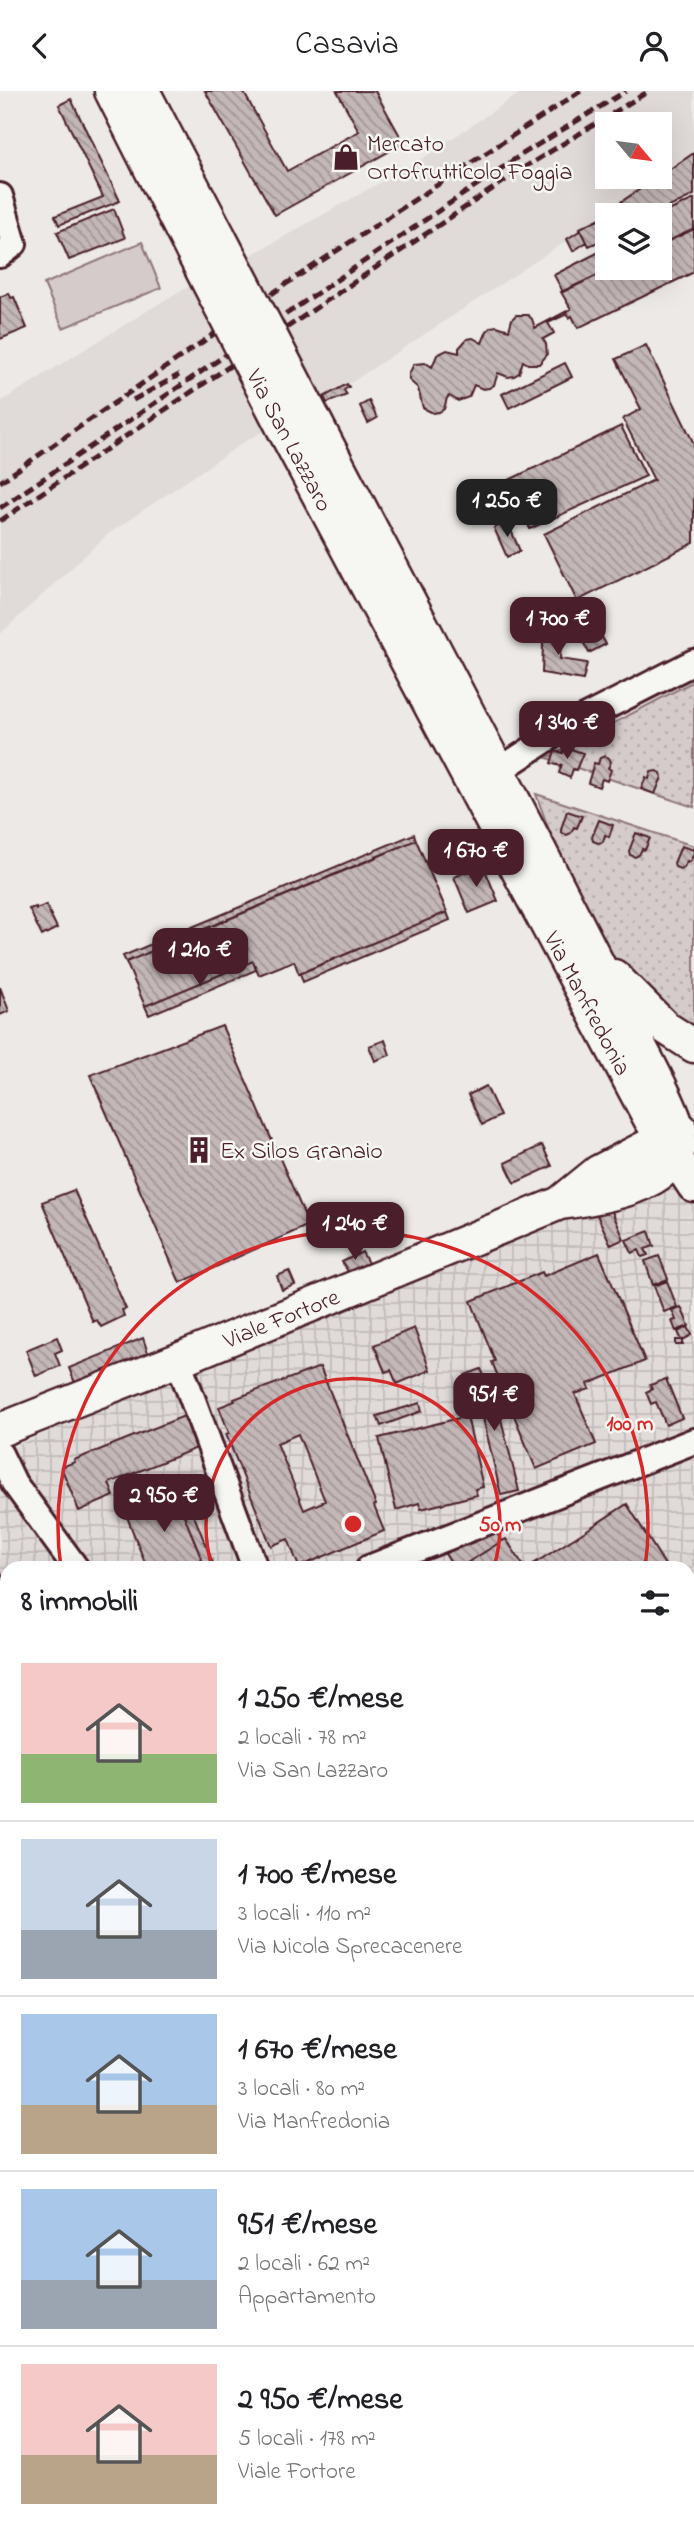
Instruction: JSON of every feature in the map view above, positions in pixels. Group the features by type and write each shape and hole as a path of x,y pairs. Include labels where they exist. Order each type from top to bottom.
{"main road":[{"name":"Via San Lazzaro","path":"111,91 285,432 485,780"},
{"name":"Via San Lazzaro","path":"143,91 313,417 485,780"},
{"name":"Via Manfredonia","path":"485,780 589,945 685,1158"},
{"name":"Via Manfredonia","path":"485,780 650,1119 685,1158"},
{"path":"589,945 618,982 666,1028 694,1046"},
{"path":"652,1180 676,1186 685,1158"},
{"name":"Viale Fortore","path":"0,1430 560,1203 596,1198 652,1180 685,1158"},
{"name":"Viale Fortore","path":"560,1203 598,1173 685,1158"}],"street":[{"path":"0,196 7,250"},
{"path":"485,780 564,728 694,662"},
{"path":"178,1360 252,1561"},
{"path":"387,1561 694,1441"},
{"path":"0,1454 14,1482 71,1561"}],"shaded area":[{"path":"523,91 694,91 694,157 672,171 672,112 595,112 595,189 645,189 624,203 595,203 595,222 329,397 247,440 108,534 0,634 0,402 173,295 257,252 422,159"},
{"path":"142,242 161,288 63,328 44,284"},
{"path":"694,681 694,807 547,758"},
{"path":"536,794 694,846 694,1031 650,1006 588,923 560,860"},
{"path":"694,1178 694,1561 0,1561 0,1452 521,1234"}],"building":[{"name":"Mercato Ortofrutticolo Foggia","path":"205,91 243,91 287,171 359,131 337,91 375,91 404,143 275,215"},
{"path":"71,99 120,201 59,225 55,216 103,197 59,105"},
{"path":"694,153 694,195 672,206 672,203 621,203 640,189 672,189 672,168"},
{"path":"694,199 694,229 672,239 672,209"},
{"path":"114,209 125,238 69,260 57,232"},
{"path":"595,221 595,243 589,246 580,228"},
{"path":"694,229 694,272 578,328 572,316 569,318 567,314 548,323 554,333 543,339 547,355 539,364 523,361 519,373 508,377 498,373 494,385 489,388 483,389 474,385 469,397 458,401 449,396 444,409 439,412 433,413 423,408 418,388 409,380 414,364 426,363 432,367 437,355 447,350 459,353 459,348 467,339 473,338 482,343 491,327 509,330 516,315 528,315 535,328 571,309 561,292 595,276 595,280 672,280 672,239"},
{"path":"581,230 587,242 573,251 567,239"},
{"path":"595,254 595,277 563,292 554,275"},
{"path":"9,293 11,298 14,297 27,328 0,339 0,297"},
{"path":"646,345 694,444 694,543 577,601 544,534 654,480 623,419 641,409 616,359"},
{"path":"565,363 572,377 509,408 502,394"},
{"path":"347,384 349,387 344,390 347,395 327,403 324,397"},
{"path":"369,401 377,418 368,423 360,406"},
{"path":"621,426 646,476 530,529 507,481"},
{"path":"487,489 496,507 489,510 480,492"},
{"path":"507,521 520,551 507,557 494,528"},
{"path":"544,616 561,641 560,659 587,663 583,680 542,673"},
{"path":"598,630 606,644 589,653 581,638"},
{"path":"565,747 583,753 570,778 559,773 562,764 560,766 551,763 555,751 563,753"},
{"path":"605,756 611,762 607,781 602,779 599,787 588,783 594,763 598,764 600,758"},
{"path":"651,772 661,773 662,777 655,794 641,789 646,777 649,779"},
{"path":"567,811 582,816 577,828 574,827 567,835 562,833 561,829"},
{"path":"599,820 613,825 609,837 605,835 603,842 598,843 593,841 592,837"},
{"path":"636,833 650,838 645,850 642,849 635,857 630,855 629,851"},
{"path":"414,834 416,840 370,860 126,962 123,956"},
{"path":"416,840 447,912 299,974 294,961 259,975 253,961 145,1006 126,962"},
{"path":"681,846 694,850 694,853 690,862 687,861 680,869 675,867 674,863"},
{"path":"483,865 498,901 469,913 454,877"},
{"path":"46,905 57,928 42,936 29,909"},
{"path":"447,912 450,920 303,982 300,973"},
{"path":"253,961 256,970 149,1015 145,1006"},
{"path":"0,987 9,1011 0,1015"},
{"name":"Ex Silos Granaio","path":"222,1026 309,1225 180,1283 90,1075"},
{"path":"385,1040 390,1055 375,1061 369,1046"},
{"path":"486,1086 500,1116 482,1125 468,1095"},
{"path":"542,1145 552,1166 515,1183 505,1163"},
{"path":"74,1190 126,1309 122,1310 124,1316 101,1327 97,1320 93,1322 42,1202"},
{"path":"611,1209 624,1239 611,1245 597,1215"},
{"path":"649,1231 654,1246 645,1249 648,1255 642,1257 639,1250 632,1253 626,1240"},
{"path":"362,1252 368,1263 349,1273 342,1262"},
{"path":"599,1253 645,1361 588,1384 590,1389 575,1394 596,1444 536,1469 492,1362 495,1361 471,1301 542,1272 544,1276"},
{"path":"659,1256 668,1279 653,1285 645,1261"},
{"path":"289,1271 295,1285 282,1290 277,1276"},
{"path":"667,1281 677,1307 664,1312 654,1286"},
{"path":"681,1307 689,1326 676,1331 672,1310"},
{"path":"688,1327 692,1335 683,1340 683,1345 676,1345 676,1340 682,1340 678,1332"},
{"path":"414,1328 430,1370 397,1384 391,1370 385,1372 374,1345"},
{"path":"57,1337 62,1350 55,1353 60,1366 36,1376 26,1350"},
{"path":"143,1338 148,1353 75,1383 69,1368"},
{"path":"320,1367 384,1531 313,1561 297,1561 288,1539 271,1546 226,1434 229,1433 219,1407 235,1401 234,1399","holes":["298,1434 325,1501 304,1510 277,1443"]},
{"path":"481,1369 498,1407 519,1491 501,1495 482,1413 465,1375"},
{"path":"666,1379 682,1418 666,1425 656,1402 651,1404 646,1392 652,1389 650,1385"},
{"path":"420,1403 422,1411 381,1426 377,1416"},
{"path":"184,1416 197,1448 109,1483 114,1496 79,1511 61,1467"},
{"path":"467,1416 483,1487 475,1489 477,1495 421,1509 419,1503 396,1510 379,1438"},
{"path":"182,1486 212,1561 202,1561 174,1490"},
{"path":"174,1490 202,1561 144,1561 124,1509"},
{"path":"627,1504 663,1561 538,1561"},
{"path":"493,1528 502,1541 470,1561 450,1561 442,1549"},
{"path":"506,1539 520,1561 470,1561"}],"railway":[{"path":"0,482 286,284 581,91"},
{"path":"0,508 521,155 626,91"},
{"path":"0,521 525,167 649,91"},
{"path":"133,400 179,375"}],"place":[{"name":"Mercato Ortofrutticolo Foggia","path":"346,157"},
{"name":"Ex Silos Granaio","path":"199,1150"}]}
